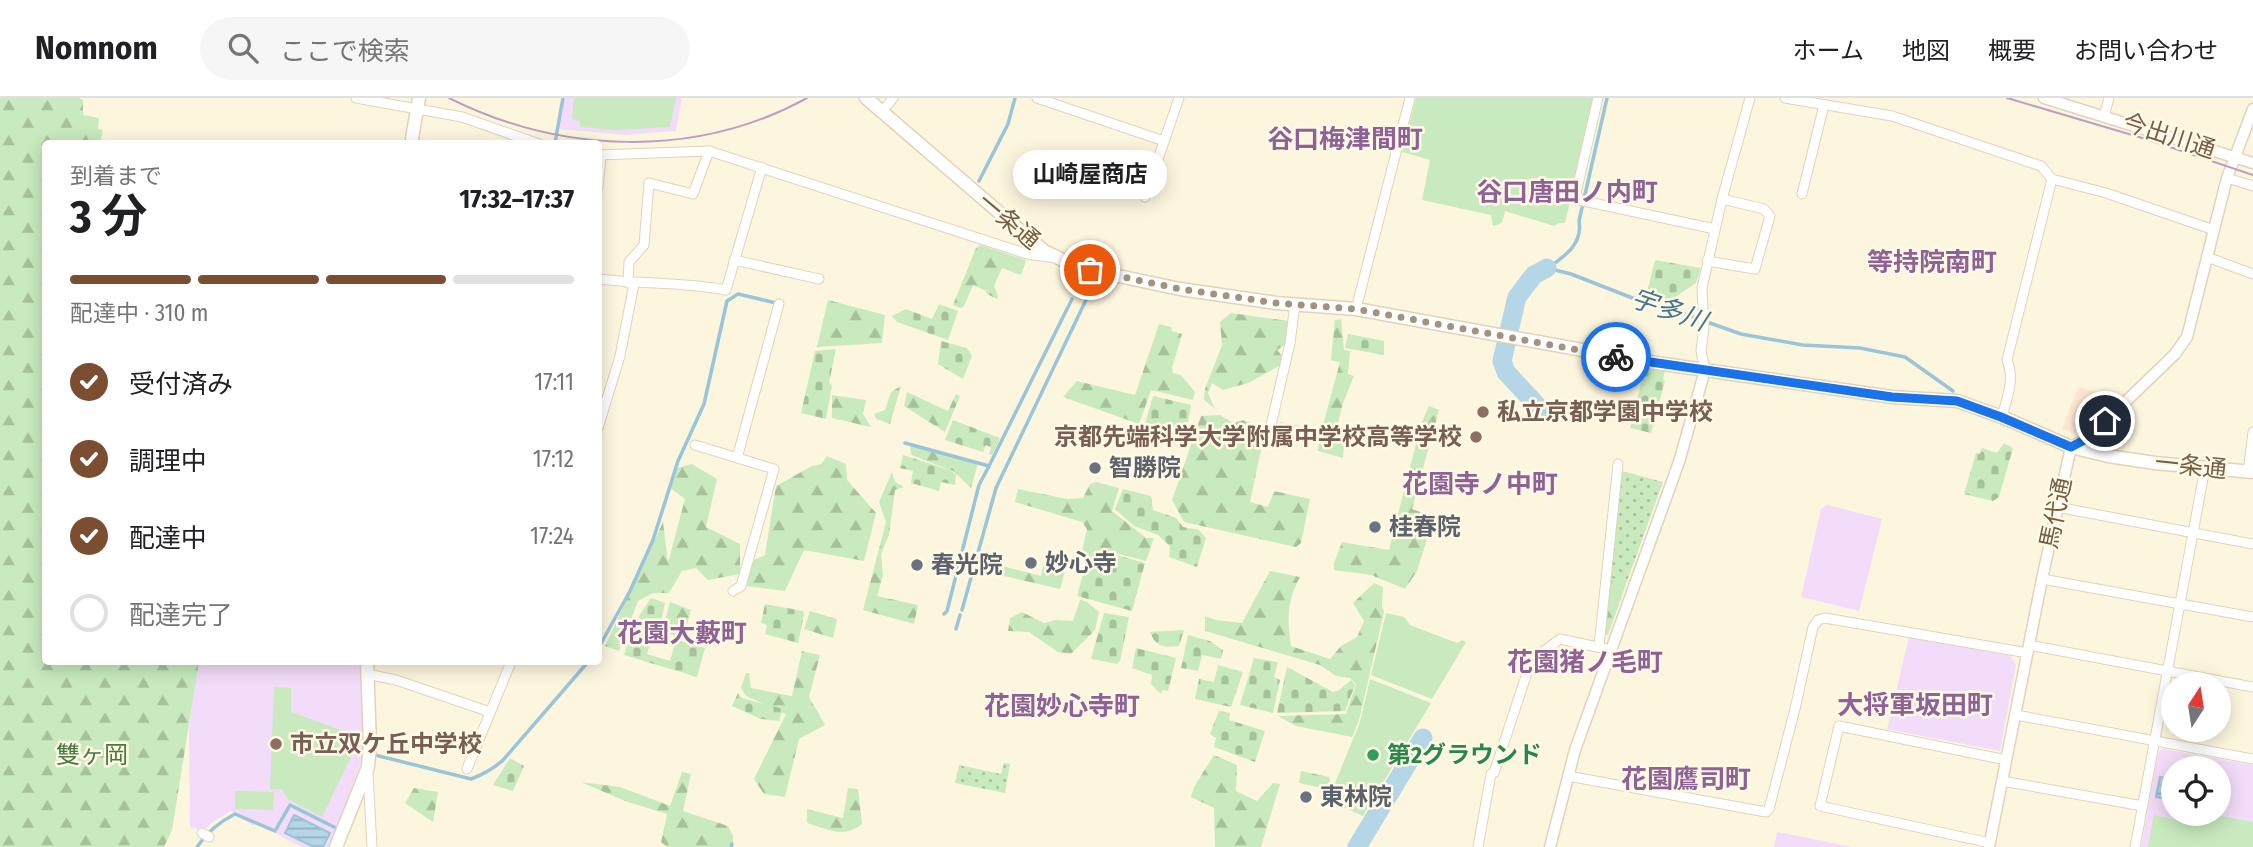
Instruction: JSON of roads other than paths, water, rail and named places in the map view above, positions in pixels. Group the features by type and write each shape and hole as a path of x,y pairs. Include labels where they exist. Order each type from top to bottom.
{"main road":[{"name":"一条通","path":"866,98 1035,244 1059,258 1090,270 1180,289 1356,309 1583,351 1705,370 1892,397 1957,401 2071,447 2141,461 2250,472"},
{"path":"412,140 418,103"},
{"path":"336,847 369,757 367,668"}],"street":[{"path":"356,98 418,103 522,140"},
{"path":"882,112 893,98"},
{"path":"1037,98 1164,141"},
{"path":"1144,197 1179,98"},
{"path":"1356,309 1410,98"},
{"path":"1598,98 1576,193 1584,202 1715,229"},
{"path":"1550,847 1575,750 1679,462 1705,370 1701,351 1704,323 1702,288 1722,199 1750,98"},
{"path":"1785,98 1892,116 2041,166 2052,179 2106,192 2214,230"},
{"name":"今出川通","path":"2044,98 2253,163"},
{"path":"2104,116 2109,98"},
{"path":"1802,194 1824,105"},
{"name":"馬代通","path":"1990,845 2071,447 2088,438 2181,347 2187,337 2227,178 2253,109"},
{"path":"602,155 709,151 1027,254 1059,258"},
{"path":"602,415 620,356 631,283 629,262 644,245 649,183 693,194 709,151"},
{"path":"602,279 726,289 762,167"},
{"path":"2227,178 2253,186"},
{"path":"2001,417 2010,389 2012,371 2007,360 2052,179"},
{"path":"1707,261 1755,269 1770,216 1764,209 1722,199"},
{"path":"2207,257 2253,274"},
{"path":"734,260 819,279"},
{"path":"737,458 779,304"},
{"path":"1271,425 1290,343 1295,304"},
{"path":"2250,472 2253,432"},
{"path":"695,445 774,469 741,586 733,590"},
{"path":"1599,646 1618,464"},
{"path":"2135,847 2205,468"},
{"path":"2057,507 2253,544"},
{"path":"2042,579 2253,617"},
{"path":"1568,776 1766,813 1795,709 1813,627 1818,620 1825,618 2168,671 2253,687"},
{"path":"1478,847 1491,774 1494,772 1531,661 1560,639 1611,650"},
{"path":"467,769 510,665"},
{"path":"367,668 490,712"},
{"path":"2016,715 2253,759"},
{"path":"1990,845 1820,806 1839,726 2006,760"},
{"path":"369,757 372,847"},
{"path":"2002,781 2143,806"}],"water":[{"path":"2160,777 2161,777 2161,798 2156,797"},
{"path":"294,815 330,833 323,847 314,847 285,833"}],"waterway":[{"path":"556,140 563,98"},
{"path":"979,181 1008,124 1015,98"},
{"path":"1548,268 1571,249 1578,236 1579,221 1607,98"},
{"name":"宇多川","path":"1547,268 1741,334 1803,345 1860,348 1905,357 1953,391"},
{"name":"宇多川","path":"1541,410 1506,372 1502,361 1517,297 1534,275 1547,268"},
{"path":"602,642 630,591 653,540 678,461 704,404 727,301 738,294 776,303"},
{"path":"989,466 1072,299"},
{"path":"962,610 996,488 1086,300"},
{"path":"905,443 989,466 979,485 947,611 944,614"},
{"path":"956,629 960,615"},
{"path":"371,754 471,779 476,777 504,759 585,665"},
{"name":"宇多川","path":"1357,847 1423,738"},
{"path":"197,847 214,828 235,814 275,831 290,805 336,828"}],"tram line":[{"path":"449,98 492,117 537,130 597,140"},
{"path":"602,140 674,140 720,132 764,118 807,98"},
{"path":"2007,98 2149,140 2253,175"}],"place":[{"name":"山崎屋商店","path":"1090,270"},
{"name":"私立京都学園中学校","path":"1483,412"},
{"name":"京都先端科学大学附属中学校高等学校","path":"1476,437"},
{"name":"智勝院","path":"1095,468"},
{"name":"桂春院","path":"1375,527"},
{"name":"妙心寺","path":"1031,563"},
{"name":"春光院","path":"917,565"},
{"name":"市立双ケ丘中学校","path":"276,744"},
{"name":"第2グラウンド","path":"1373,755"},
{"name":"東林院","path":"1306,797"}],"district":[{"name":"谷口梅津間町","path":"1345,139"},
{"name":"谷口唐田ノ内町","path":"1567,192"},
{"name":"等持院南町","path":"1932,262"},
{"name":"花園寺ノ中町","path":"1480,484"},
{"name":"花園大藪町","path":"682,633"},
{"name":"花園猪ノ毛町","path":"1585,662"},
{"name":"大将軍坂田町","path":"1915,705"},
{"name":"花園妙心寺町","path":"1062,706"},
{"name":"花園鷹司町","path":"1686,779"}],"park label":[{"name":"雙ヶ岡","path":"92,755"}]}
